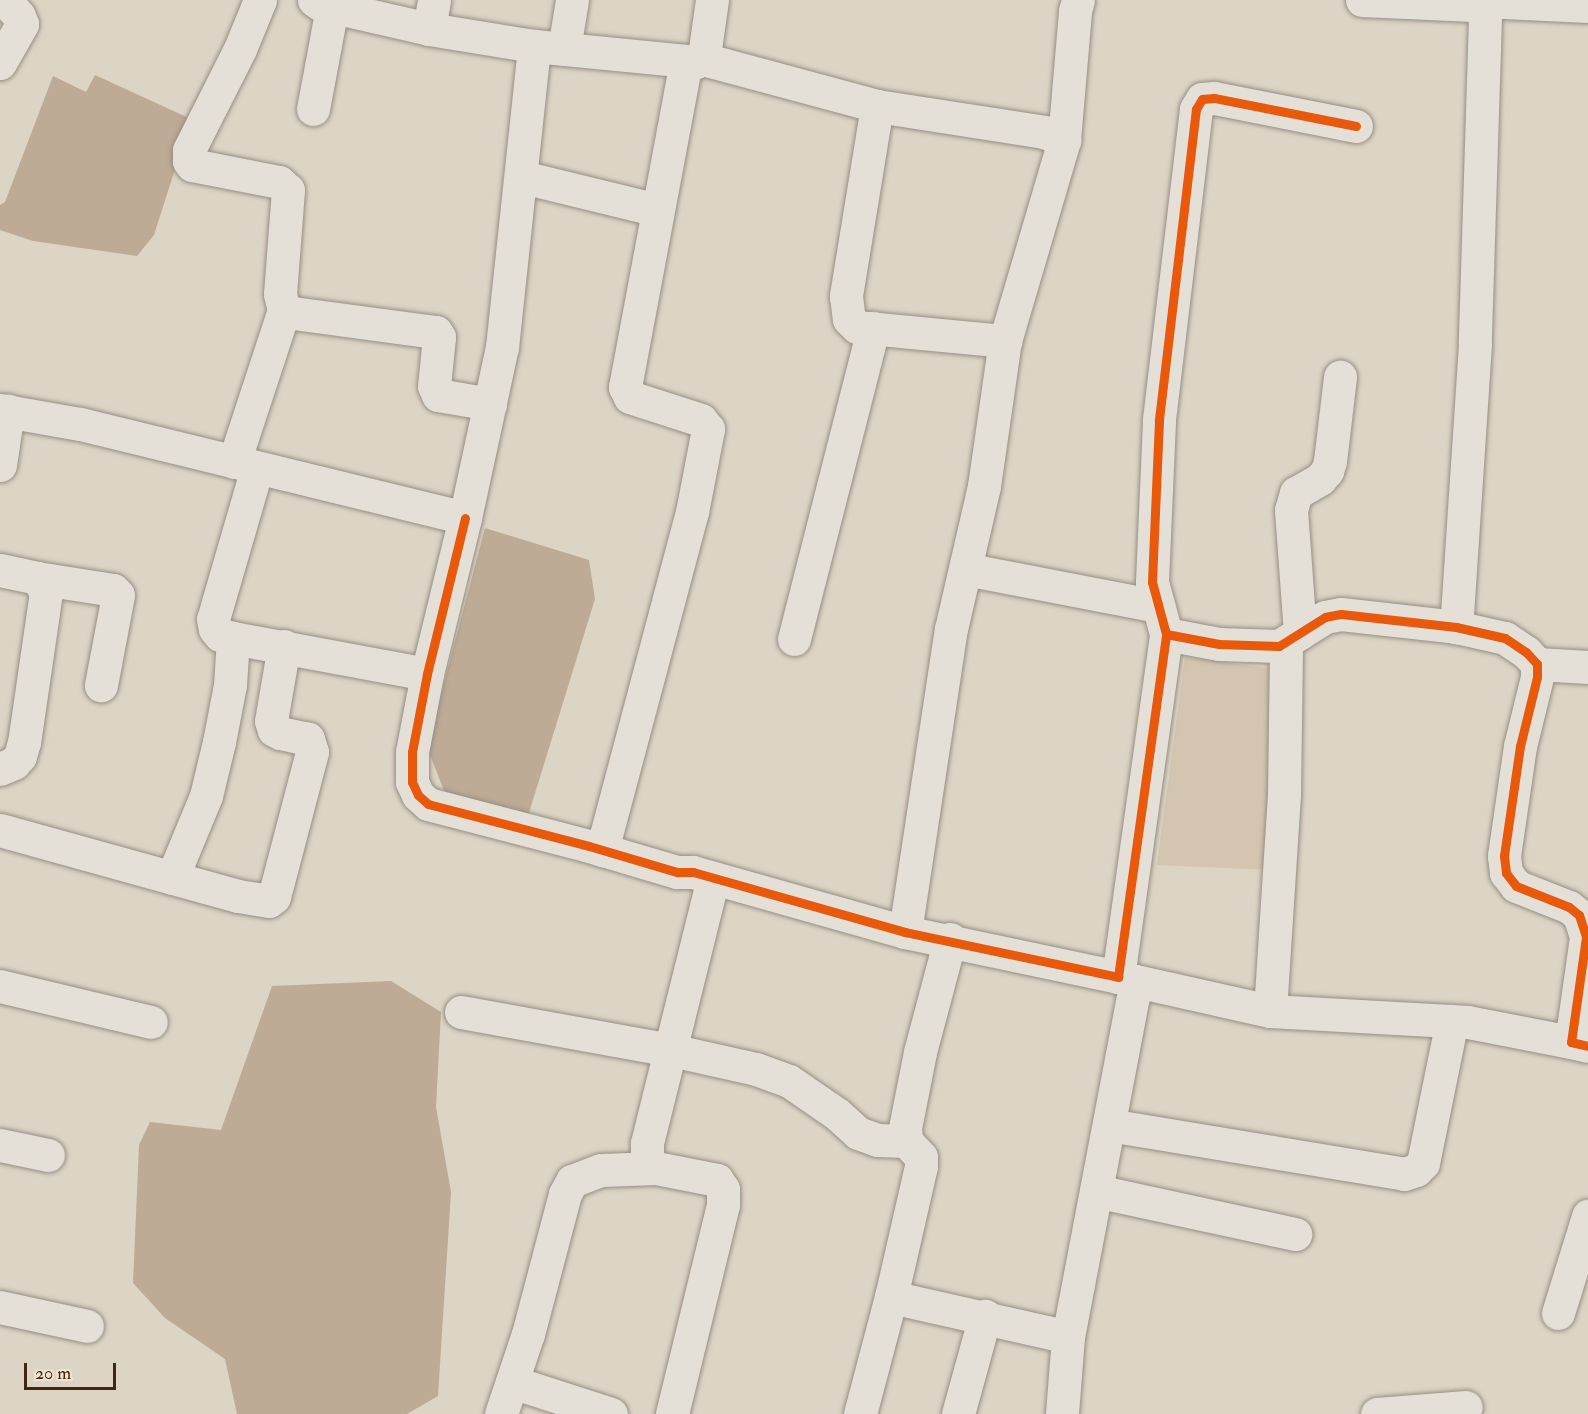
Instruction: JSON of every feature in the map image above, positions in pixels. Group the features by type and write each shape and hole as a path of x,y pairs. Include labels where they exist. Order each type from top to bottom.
{"street":[{"path":"0,63 22,24 16,11 5,0"},
{"path":"260,0 240,49 188,156 192,165 279,182 288,190 280,294 284,310 245,465 213,619 215,628 220,635 233,638 427,674"},
{"path":"572,0 549,47 522,177 502,347 465,518 427,674 410,772 418,795 428,804 446,810 602,850 677,872 693,872 905,932 950,939 1270,1011 1452,1021 1579,1044 1586,937 1579,915 1569,907 1516,886 1506,873 1504,856 1520,746 1537,677 1537,664 1526,652 1505,638 1456,627 1341,614 1326,617 1279,646 1220,645 1162,620 965,568"},
{"path":"602,850 692,512 708,429 701,420 630,397 626,391 657,210 694,60 712,0"},
{"path":"905,932 951,629 984,486 1005,341 1064,140 1078,0"},
{"path":"1362,0 1473,5 1588,6"},
{"path":"313,109 323,3 431,15 549,47 694,60 877,106 1044,132 1064,140"},
{"path":"1456,627 1476,344 1486,23 1482,4"},
{"path":"1062,1414 1068,1337 1108,1125 1127,979 1162,620 1152,582 1159,421 1196,109 1202,99 1214,98 1356,126"},
{"path":"877,106 846,296 852,324 1005,341"},
{"path":"522,177 657,210"},
{"path":"284,310 436,332 439,337 434,386 438,394 490,404"},
{"path":"794,639 873,328"},
{"path":"1270,1011 1293,637 1291,510 1296,493 1320,479 1327,471 1340,377"},
{"path":"0,465 4,411 80,423 465,518"},
{"path":"0,570 113,590 118,595 101,685"},
{"path":"0,769 14,763 20,756 24,742 46,592 37,578"},
{"path":"172,878 206,796 217,753 230,685 233,638"},
{"path":"0,830 172,878 260,901 269,901 274,897 312,752 308,739 280,733 274,730 271,721 284,646"},
{"path":"1537,664 1588,667"},
{"path":"656,1168 647,1160 647,1143 713,878"},
{"path":"860,1414 891,1297 921,1166 921,1157 906,1141 905,1128 920,1052 950,939"},
{"path":"0,986 151,1022"},
{"path":"461,1012 671,1050 756,1069 789,1081 837,1114 858,1132 877,1140 906,1141"},
{"path":"1108,1125 1404,1174 1416,1170 1423,1163 1452,1021"},
{"path":"0,1145 48,1155"},
{"path":"501,1414 528,1334 565,1194 572,1181 601,1170 656,1168 717,1180 723,1189 723,1205 672,1414"},
{"path":"1096,1191 1295,1234"},
{"path":"1558,1313 1588,1216"},
{"path":"891,1297 985,1316 1068,1337"},
{"path":"0,1307 87,1326"},
{"path":"958,1414 985,1316"},
{"path":"512,1382 612,1414"},
{"path":"1377,1414 1466,1407"}],"shaded area":[{"path":"95,75 191,119 154,235 137,256 33,241 0,230 0,205 5,202 53,76 86,92"},
{"path":"485,528 589,560 595,599 528,816 446,796 427,747"},
{"path":"1185,657 1274,669 1274,870 1157,865"},
{"path":"391,981 441,1012 436,1107 451,1192 438,1396 407,1414 237,1414 225,1359 165,1318 133,1283 139,1145 150,1122 221,1130 272,986"}],"cycle path":[{"path":"1356,126 1214,98 1202,99 1196,109 1159,421 1152,582 1166,634 1219,644 1279,646 1325,617 1341,614 1456,627 1505,638 1526,652 1537,664 1537,677 1520,746 1504,856 1506,873 1516,886 1569,907 1579,915 1586,937 1571,1042 1588,1046"},
{"path":"465,518 427,674 412,752 412,782 418,795 428,804 589,846 677,872 693,872 905,932 1118,977 1166,634"}]}
